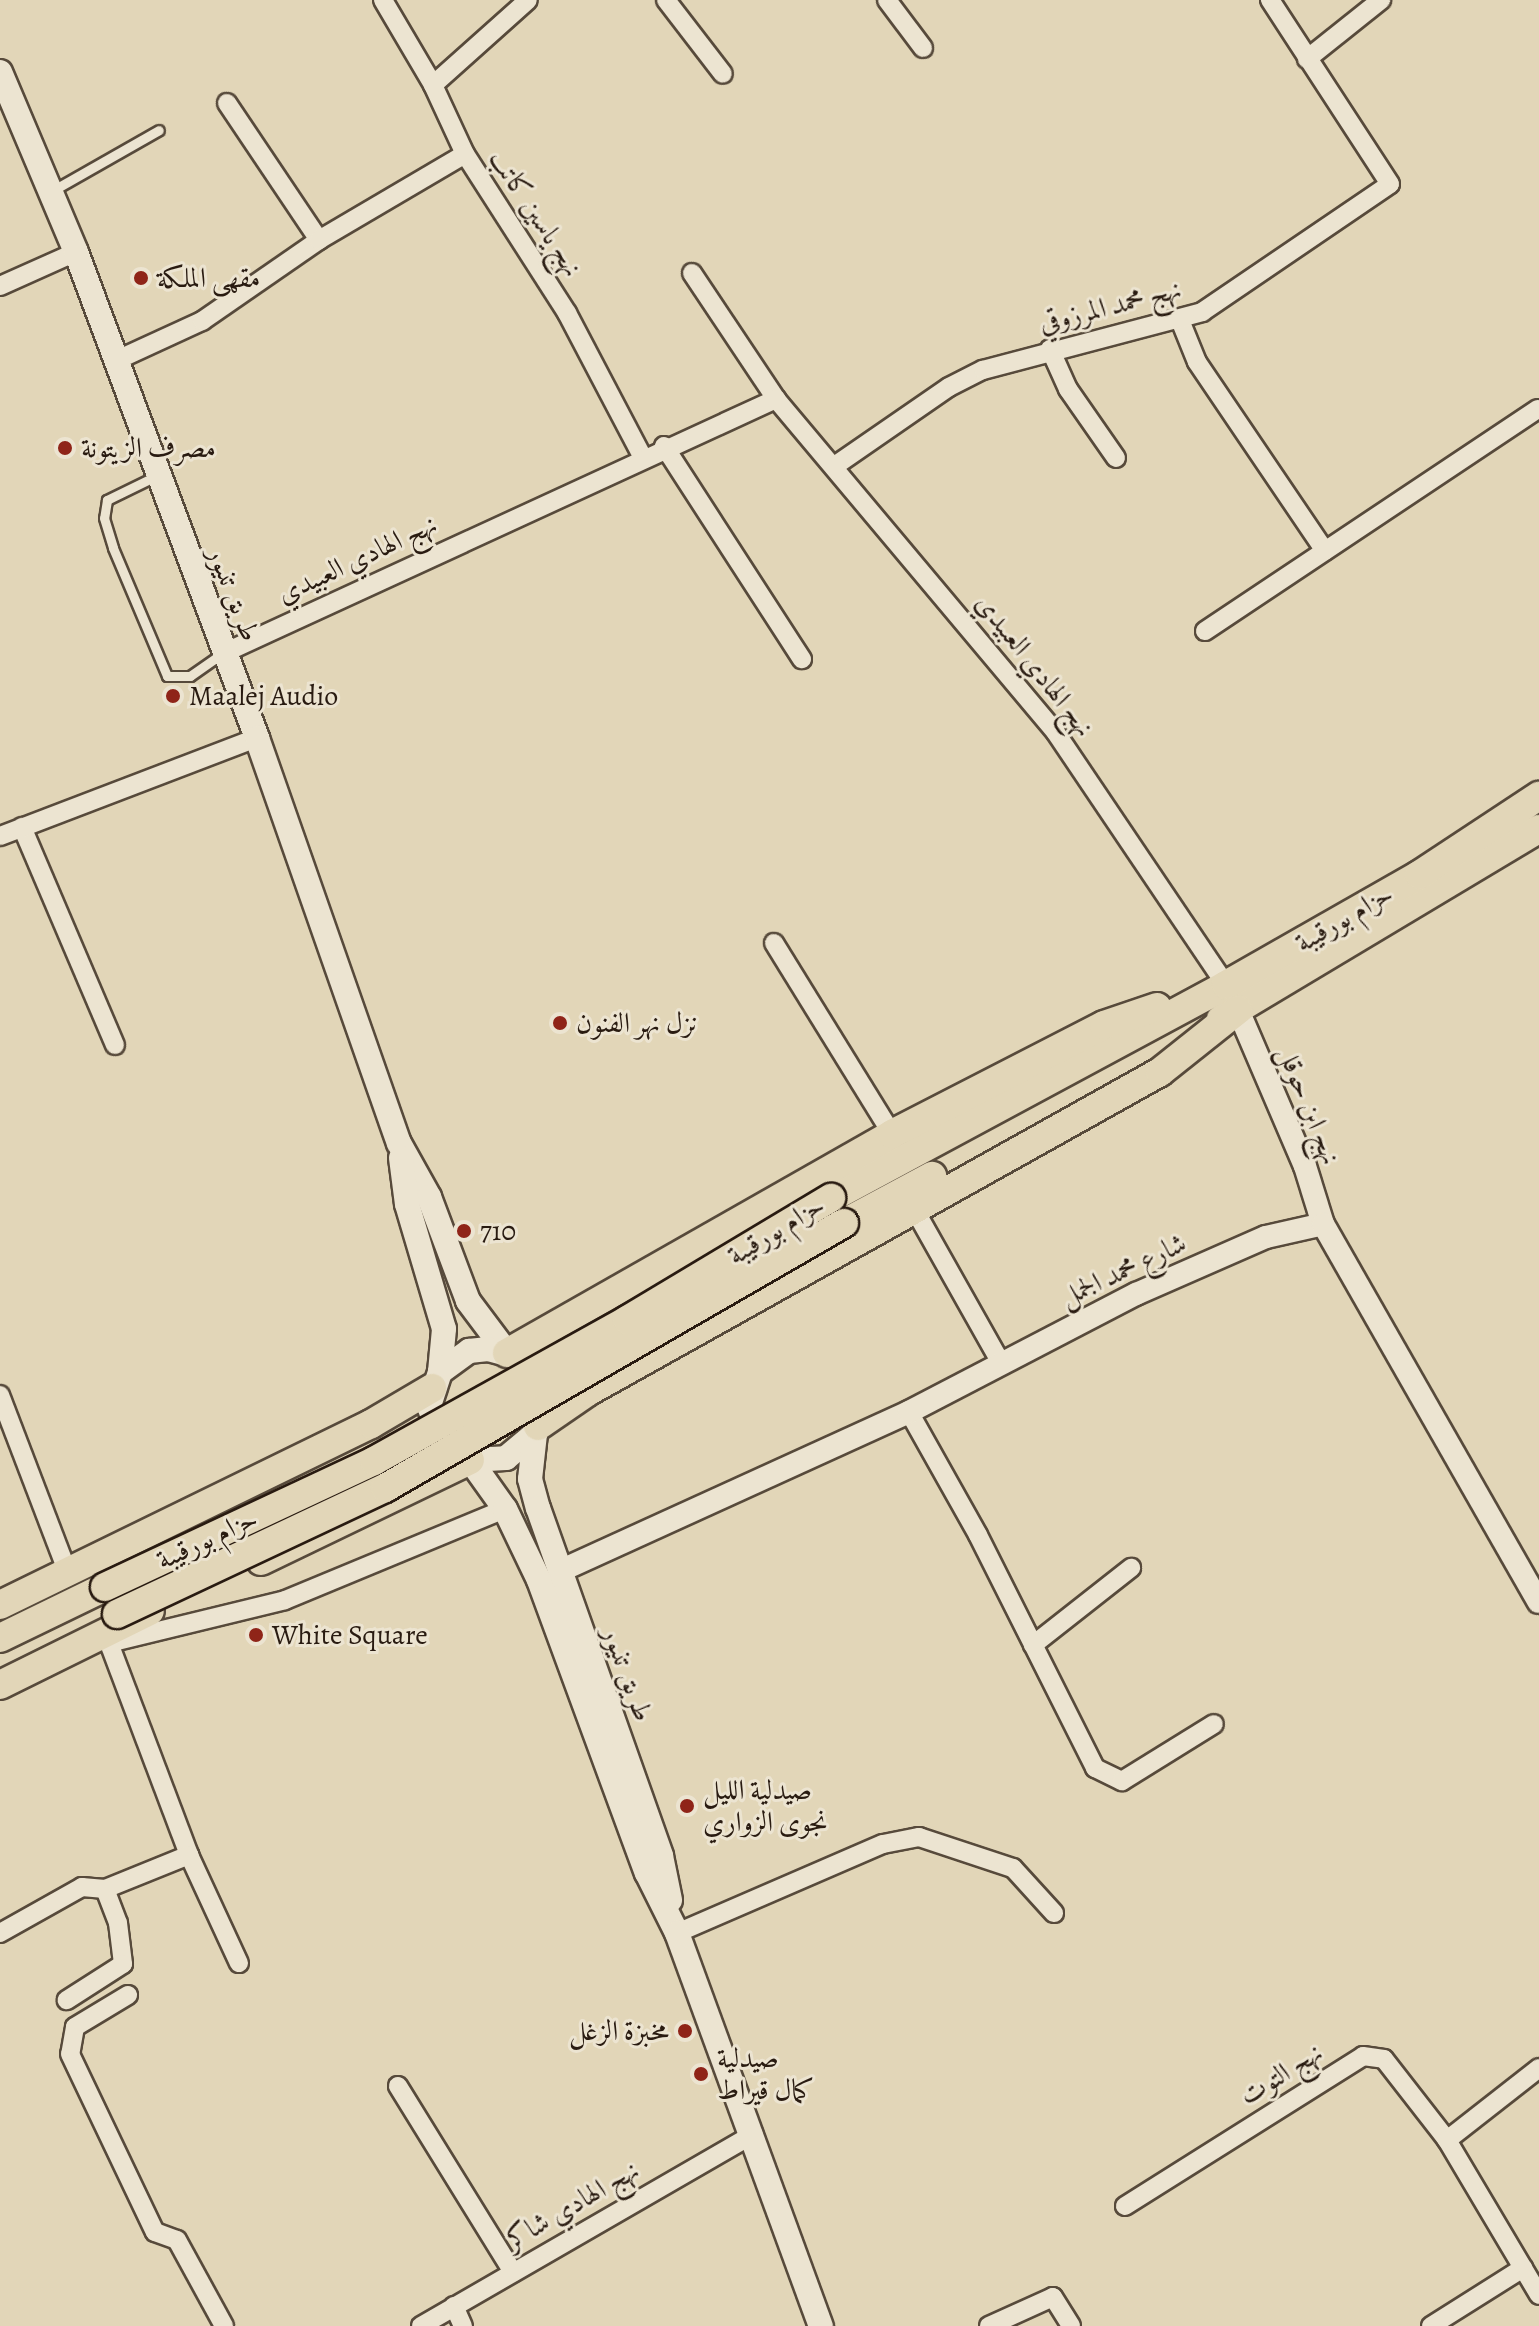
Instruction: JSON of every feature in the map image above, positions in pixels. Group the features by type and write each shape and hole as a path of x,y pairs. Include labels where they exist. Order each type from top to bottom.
{"highway":[{"name":"حزام بورقيبة","path":"0,1638 374,1461 627,1320 831,1198 1232,997 1539,796"},
{"name":"حزام بورقيبة","path":"0,1669 111,1629 385,1488 1232,997 1539,829"},
{"path":"507,1353 892,1134 1104,1025 1232,997"},
{"path":"537,1430 589,1391 1160,1072 1232,997"},
{"path":"0,1605 371,1424 436,1380"},
{"path":"0,1685 111,1629 394,1501 470,1460"}],"main road":[{"name":"طريق تنيور","path":"0,72 76,252 257,738 399,1143 429,1197 468,1301 507,1353"},
{"name":"طريق تنيور","path":"399,1143 407,1204 444,1329 436,1380"},
{"path":"469,1351 507,1353 536,1378 542,1396 537,1430 506,1458 470,1460 454,1452 432,1424 436,1380 469,1351"},
{"name":"طريق تنيور","path":"537,1430 530,1479 661,1856 677,1933"},
{"name":"طريق تنيور","path":"470,1460 505,1509 539,1580 647,1873 677,1933 753,2134 821,2326"}],"street":[{"name":"نهج ياسين كاتب","path":"383,0 433,85 465,154 567,313 642,456"},
{"path":"433,85 528,0"},
{"path":"666,0 723,74"},
{"path":"887,0 923,48"},
{"path":"1270,0 1307,59 1381,0"},
{"name":"نهج محمد المرزوقي","path":"836,465 949,387 1050,349 1180,320 1222,302 1390,184 1307,59"},
{"path":"227,103 319,240"},
{"path":"115,361 202,321 319,240 465,154"},
{"path":"0,286 76,252"},
{"name":"نهج الهادي العبيدي","path":"692,273 776,399 836,465 1056,733 1232,997"},
{"path":"1180,320 1197,362 1325,551"},
{"path":"1050,349 1068,389 1116,458"},
{"name":"نهج الهادي العبيدي","path":"224,653 642,456 776,399"},
{"path":"1205,631 1538,409"},
{"path":"664,446 802,659"},
{"path":"0,836 257,738"},
{"path":"22,827 115,1045"},
{"path":"774,943 892,1134"},
{"name":"نهج ابن حوقل","path":"1232,997 1305,1166 1323,1224"},
{"path":"921,1221 1001,1363"},
{"path":"1323,1224 1539,1602"},
{"name":"شارع محمد الجمل","path":"560,1571 909,1412 1165,1281 1266,1237 1323,1224"},
{"path":"0,1395 67,1570"},
{"path":"909,1412 1095,1768 1122,1781 1214,1724"},
{"path":"239,1963 189,1855 111,1629 285,1600 505,1509"},
{"path":"1033,1645 1131,1568"},
{"path":"677,1933 883,1844 919,1837 1013,1868 1054,1913"},
{"path":"0,1933 82,1887 105,1889 189,1855"},
{"path":"67,2000 123,1964 118,1923 105,1889"},
{"path":"128,1995 75,2027 70,2054 155,2232 177,2240 224,2326"},
{"name":"نهج التوت","path":"1125,2206 1363,2056 1384,2059 1447,2140 1539,2295"},
{"path":"1447,2140 1539,2068"},
{"path":"398,2086 513,2272"},
{"name":"نهج الهادي شاكر","path":"421,2326 753,2134"},
{"path":"1431,2326 1523,2268"},
{"path":"989,2326 1053,2297 1071,2326"},
{"path":"454,2306 463,2326"}],"lane":[{"path":"50,192 159,130"},
{"path":"158,475 107,500 104,518 113,548 167,676 190,676 224,653"}],"place":[{"name":"مقهى الملكة","path":"141,278"},
{"name":"مصرف الزيتونة","path":"65,448"},
{"name":"Maalej Audio","path":"173,696"},
{"name":"نزل نهر الفنون","path":"560,1023"},
{"name":"710","path":"464,1231"},
{"name":"White Square","path":"256,1635"},
{"name":"صيدلية الليل نجوى الزواري","path":"687,1806"},
{"name":"مخبزة الزغل","path":"685,2031"},
{"name":"صيدلية كمال قيراط","path":"701,2074"}]}
